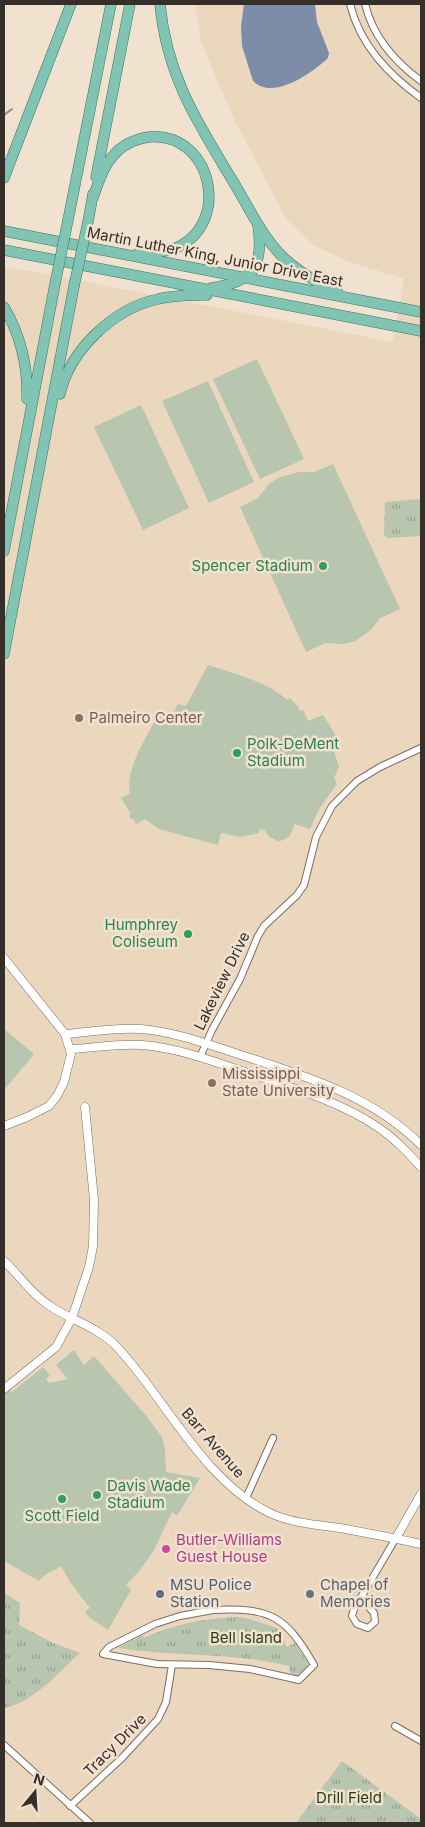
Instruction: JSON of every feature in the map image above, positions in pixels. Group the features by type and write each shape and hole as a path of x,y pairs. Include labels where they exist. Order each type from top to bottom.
{"main road":[{"path":"4,178 71,4"},
{"path":"4,551 111,4"},
{"path":"4,654 130,4"},
{"path":"160,4 168,51 185,98 272,245 299,271 350,298"},
{"path":"92,200 108,161 120,148 136,140 154,137 174,141 190,151 202,166 209,188 208,206 202,223 191,237 184,243 166,251 118,253"},
{"path":"4,164 17,144"},
{"path":"203,289 233,285 245,278 256,265 260,247 258,222"},
{"name":"Martin Luther King, Junior Drive East","path":"4,232 421,312"},
{"path":"4,250 421,331"},
{"path":"44,447 52,426 64,379 84,348 98,332 127,311 157,299 187,295 226,294"},
{"path":"4,307 20,341 27,376 27,401 16,484"},
{"path":"4,640 9,622"}],"street":[{"path":"350,4 363,37 378,60 398,82 421,98"},
{"path":"365,4 375,30 388,52 421,81"},
{"name":"Lakeview Drive","path":"200,1057 240,979 251,950 261,931 297,895 304,885 316,837 332,806 357,781 380,767 421,748"},
{"path":"4,958 65,1034 71,1049 69,1068 64,1082 49,1106 4,1126"},
{"path":"65,1034 138,1029 171,1033 206,1043 322,1082 349,1094 388,1116 421,1145"},
{"path":"71,1049 117,1044 169,1049 200,1057 316,1096 341,1106 379,1128 402,1146 421,1167"},
{"path":"4,1389 56,1347 72,1318 89,1267 93,1246 94,1200 85,1107"},
{"name":"Barr Avenue","path":"4,1261 39,1297 53,1308 99,1332 118,1348 208,1463 246,1498 270,1513 292,1520 421,1544"},
{"path":"246,1498 273,1438"},
{"path":"363,1596 375,1617 375,1622 368,1628 357,1624 352,1616 363,1596 421,1494"},
{"path":"213,1610 243,1610 261,1613 281,1621 294,1633 314,1665 299,1680 250,1669 172,1665 134,1661 103,1654 110,1647 155,1624 180,1616 213,1610"},
{"name":"Tracy Drive","path":"70,1806 122,1758 158,1719 166,1702 172,1665"},
{"path":"396,1726 421,1741"},
{"path":"4,1744 90,1823"}],"shaded area":[{"name":"Mississippi State University","path":"195,4 421,4 421,1823 4,1823 4,266 393,342 404,279 350,262 313,245 285,217 232,115 201,41"}],"green space":[{"path":"257,359 304,459 260,479 213,379"},
{"path":"208,381 254,482 209,503 162,401"},
{"path":"141,405 189,508 143,530 94,427"},
{"name":"Spencer Stadium","path":"333,464 400,609 380,618 371,630 355,641 344,644 325,643 306,652 240,507 258,498 270,483 278,478 299,472 314,472"},
{"path":"421,499 421,536 388,538 384,535 385,502"},
{"name":"Polk-DeMent Stadium","path":"208,665 260,683 287,700 290,698 299,708 299,711 303,710 308,721 323,715 337,737 333,748 339,767 334,778 337,784 319,809 310,829 294,824 289,836 278,841 269,837 264,829 259,830 259,833 240,837 221,833 218,845 159,829 145,819 136,824 134,819 132,820 129,816 131,814 121,798 130,793 131,773 143,743 158,715 169,721 178,704 186,706"},
{"path":"4,1029 34,1054 4,1090"},
{"name":"Davis Wade Stadium","path":"74,1350 84,1365 94,1356 148,1418 162,1437 166,1472 200,1478 177,1516 172,1512 154,1550 140,1570 126,1585 131,1590 108,1630 90,1618 85,1612 90,1608 70,1582 61,1566 39,1581 4,1561 4,1391 8,1388 12,1392 43,1367 50,1375 46,1379 49,1383 68,1379 56,1365"},
{"path":"4,1593 20,1603 19,1625 53,1643 80,1653 35,1693 15,1705 4,1708"},
{"name":"Bell Island","path":"246,1618 277,1628 287,1647 295,1643 308,1666 302,1673 295,1675 290,1673 289,1666 268,1662 118,1648 143,1635 144,1638 177,1626 211,1619"},
{"name":"Drill Field","path":"342,1761 421,1819 421,1823 296,1823"}],"water":[{"path":"244,4 315,4 317,22 329,53 328,58 312,71 292,83 271,88 261,86 253,81 242,46 241,26"}],"waterway":[{"path":"4,115 12,109"}],"place":[{"name":"Spencer Stadium","path":"323,566"},
{"name":"Palmeiro Center","path":"79,718"},
{"name":"Polk-DeMent Stadium","path":"237,753"},
{"name":"Humphrey Coliseum","path":"188,934"},
{"name":"Mississippi State University","path":"212,1083"},
{"name":"Davis Wade Stadium","path":"97,1495"},
{"name":"Scott Field","path":"62,1499"},
{"name":"Butler-Williams Guest House","path":"166,1549"},
{"name":"MSU Police Station","path":"160,1594"},
{"name":"Chapel of Memories","path":"310,1594"}]}
